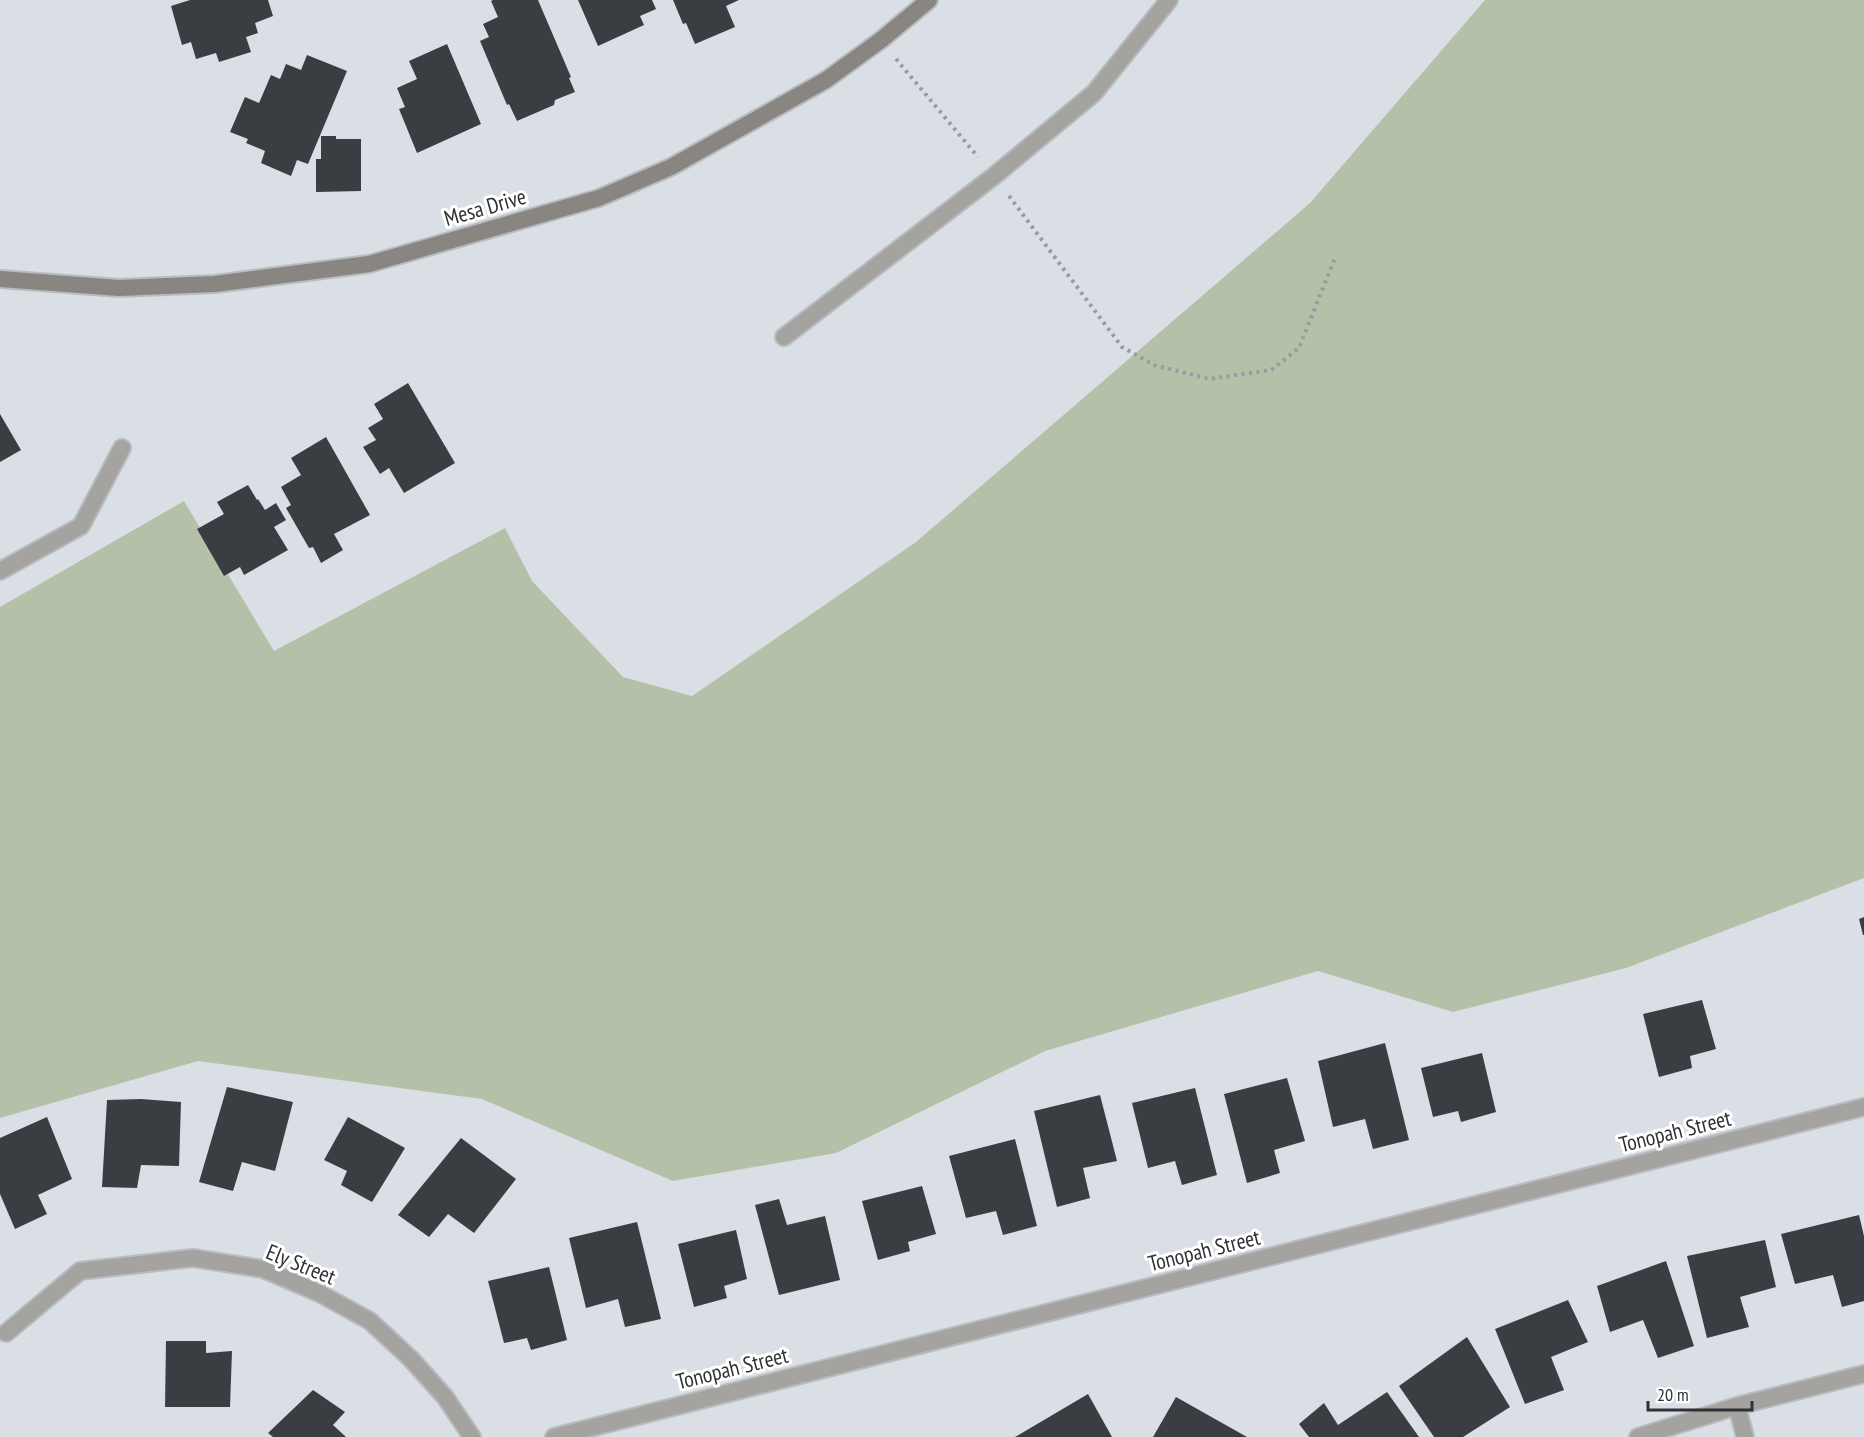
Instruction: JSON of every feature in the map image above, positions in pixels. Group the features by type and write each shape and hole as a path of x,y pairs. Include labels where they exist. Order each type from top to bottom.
{"main road":[{"name":"Mesa Drive","path":"0,279 119,288 215,285 369,264 599,198 660,171 826,80 929,0"}],"street":[{"path":"784,337 994,176 1094,93 1169,0"},
{"path":"0,571 81,526 122,448"},
{"name":"Tonopah Street","path":"554,1437 1864,1107"},
{"name":"Ely Street","path":"6,1333 80,1271 193,1258 263,1269 319,1293 370,1321 411,1359 445,1397 472,1437"},
{"path":"1638,1437 1737,1406 1864,1374"},
{"path":"1737,1406 1745,1437"}],"path":[{"path":"880,40 994,176 1122,347 1154,366 1209,378 1271,370 1299,348 1335,258"}],"green space":[{"path":"1485,0 1864,0 1864,878 1626,968 1453,1012 1318,971 1045,1051 836,1153 673,1181 482,1099 198,1061 0,1118 0,607 184,501 274,651 505,528 532,581 623,677 692,696 916,542 1310,203"}],"building":[{"path":"190,0 268,0 273,16 255,23 258,33 246,37 251,52 219,62 216,53 196,59 191,42 182,45 171,6"},
{"path":"538,0 571,77 569,78 575,92 555,100 554,105 517,121 509,104 507,105 480,41 489,37 483,24 498,17 491,1"},
{"path":"578,0 652,0 656,9 640,16 644,25 598,46"},
{"path":"673,0 739,0 726,6 735,27 695,44"},
{"path":"447,44 481,124 417,153 399,109 405,107 397,88 417,79 409,61"},
{"path":"307,55 347,71 308,164 297,160 291,176 261,163 265,151 246,143 248,139 230,132 245,97 259,103 271,75 280,79 286,64 301,70"},
{"path":"321,136 336,136 336,139 361,139 361,191 316,192 316,159 321,159"},
{"path":"408,383 455,463 404,493 389,468 380,474 363,447 376,440 368,428 383,419 374,404"},
{"path":"0,414 21,450 0,462"},
{"path":"326,437 370,515 334,534 343,550 321,563 313,547 309,548 286,508 291,505 281,487 301,475 291,458"},
{"path":"248,485 265,510 276,503 286,520 274,527 288,550 244,575 240,567 224,576 197,529 224,514 217,502"},
{"path":"1864,917 1864,935 1863,935 1859,919"},
{"path":"1702,1000 1716,1049 1690,1056 1692,1068 1659,1077 1643,1014"},
{"path":"1385,1043 1409,1140 1373,1149 1365,1119 1333,1127 1318,1061"},
{"path":"1482,1053 1496,1112 1461,1122 1458,1111 1433,1117 1421,1068"},
{"path":"1287,1078 1305,1141 1274,1150 1280,1173 1247,1183 1224,1094"},
{"path":"227,1087 293,1102 275,1171 242,1162 233,1191 199,1182"},
{"path":"1195,1088 1217,1175 1182,1185 1175,1161 1148,1168 1132,1103"},
{"path":"1100,1095 1117,1161 1083,1168 1090,1198 1057,1207 1034,1111"},
{"path":"141,1099 181,1102 179,1166 141,1165 137,1188 102,1187 107,1100"},
{"path":"47,1117 72,1179 38,1195 47,1214 15,1229 0,1194 0,1138"},
{"path":"348,1117 405,1148 372,1202 341,1185 347,1171 324,1160"},
{"path":"461,1138 516,1179 474,1233 448,1214 429,1237 398,1215"},
{"path":"1015,1139 1037,1226 1003,1235 996,1211 966,1218 949,1156"},
{"path":"922,1186 936,1234 908,1242 910,1251 878,1260 862,1201"},
{"path":"779,1199 787,1225 825,1216 840,1280 779,1295 755,1205"},
{"path":"1859,1215 1864,1236 1864,1301 1842,1307 1833,1275 1795,1284 1781,1234"},
{"path":"637,1222 661,1319 625,1327 618,1299 586,1308 569,1238"},
{"path":"736,1230 747,1279 724,1286 727,1298 694,1307 678,1244"},
{"path":"1765,1240 1776,1287 1740,1297 1749,1327 1707,1338 1687,1256"},
{"path":"1666,1261 1694,1346 1658,1358 1643,1320 1610,1332 1597,1286"},
{"path":"549,1267 567,1340 531,1350 527,1338 504,1343 488,1281"},
{"path":"1568,1300 1588,1342 1551,1357 1564,1390 1525,1404 1495,1329"},
{"path":"1467,1337 1510,1407 1463,1437 1434,1437 1399,1386"},
{"path":"166,1341 206,1341 206,1353 232,1351 230,1407 165,1407"},
{"path":"313,1390 345,1412 333,1425 346,1437 273,1437 268,1433"},
{"path":"1387,1392 1419,1437 1309,1437 1299,1424 1324,1403 1338,1425"},
{"path":"1088,1394 1112,1437 1015,1437"},
{"path":"1176,1397 1247,1437 1153,1437"}]}
